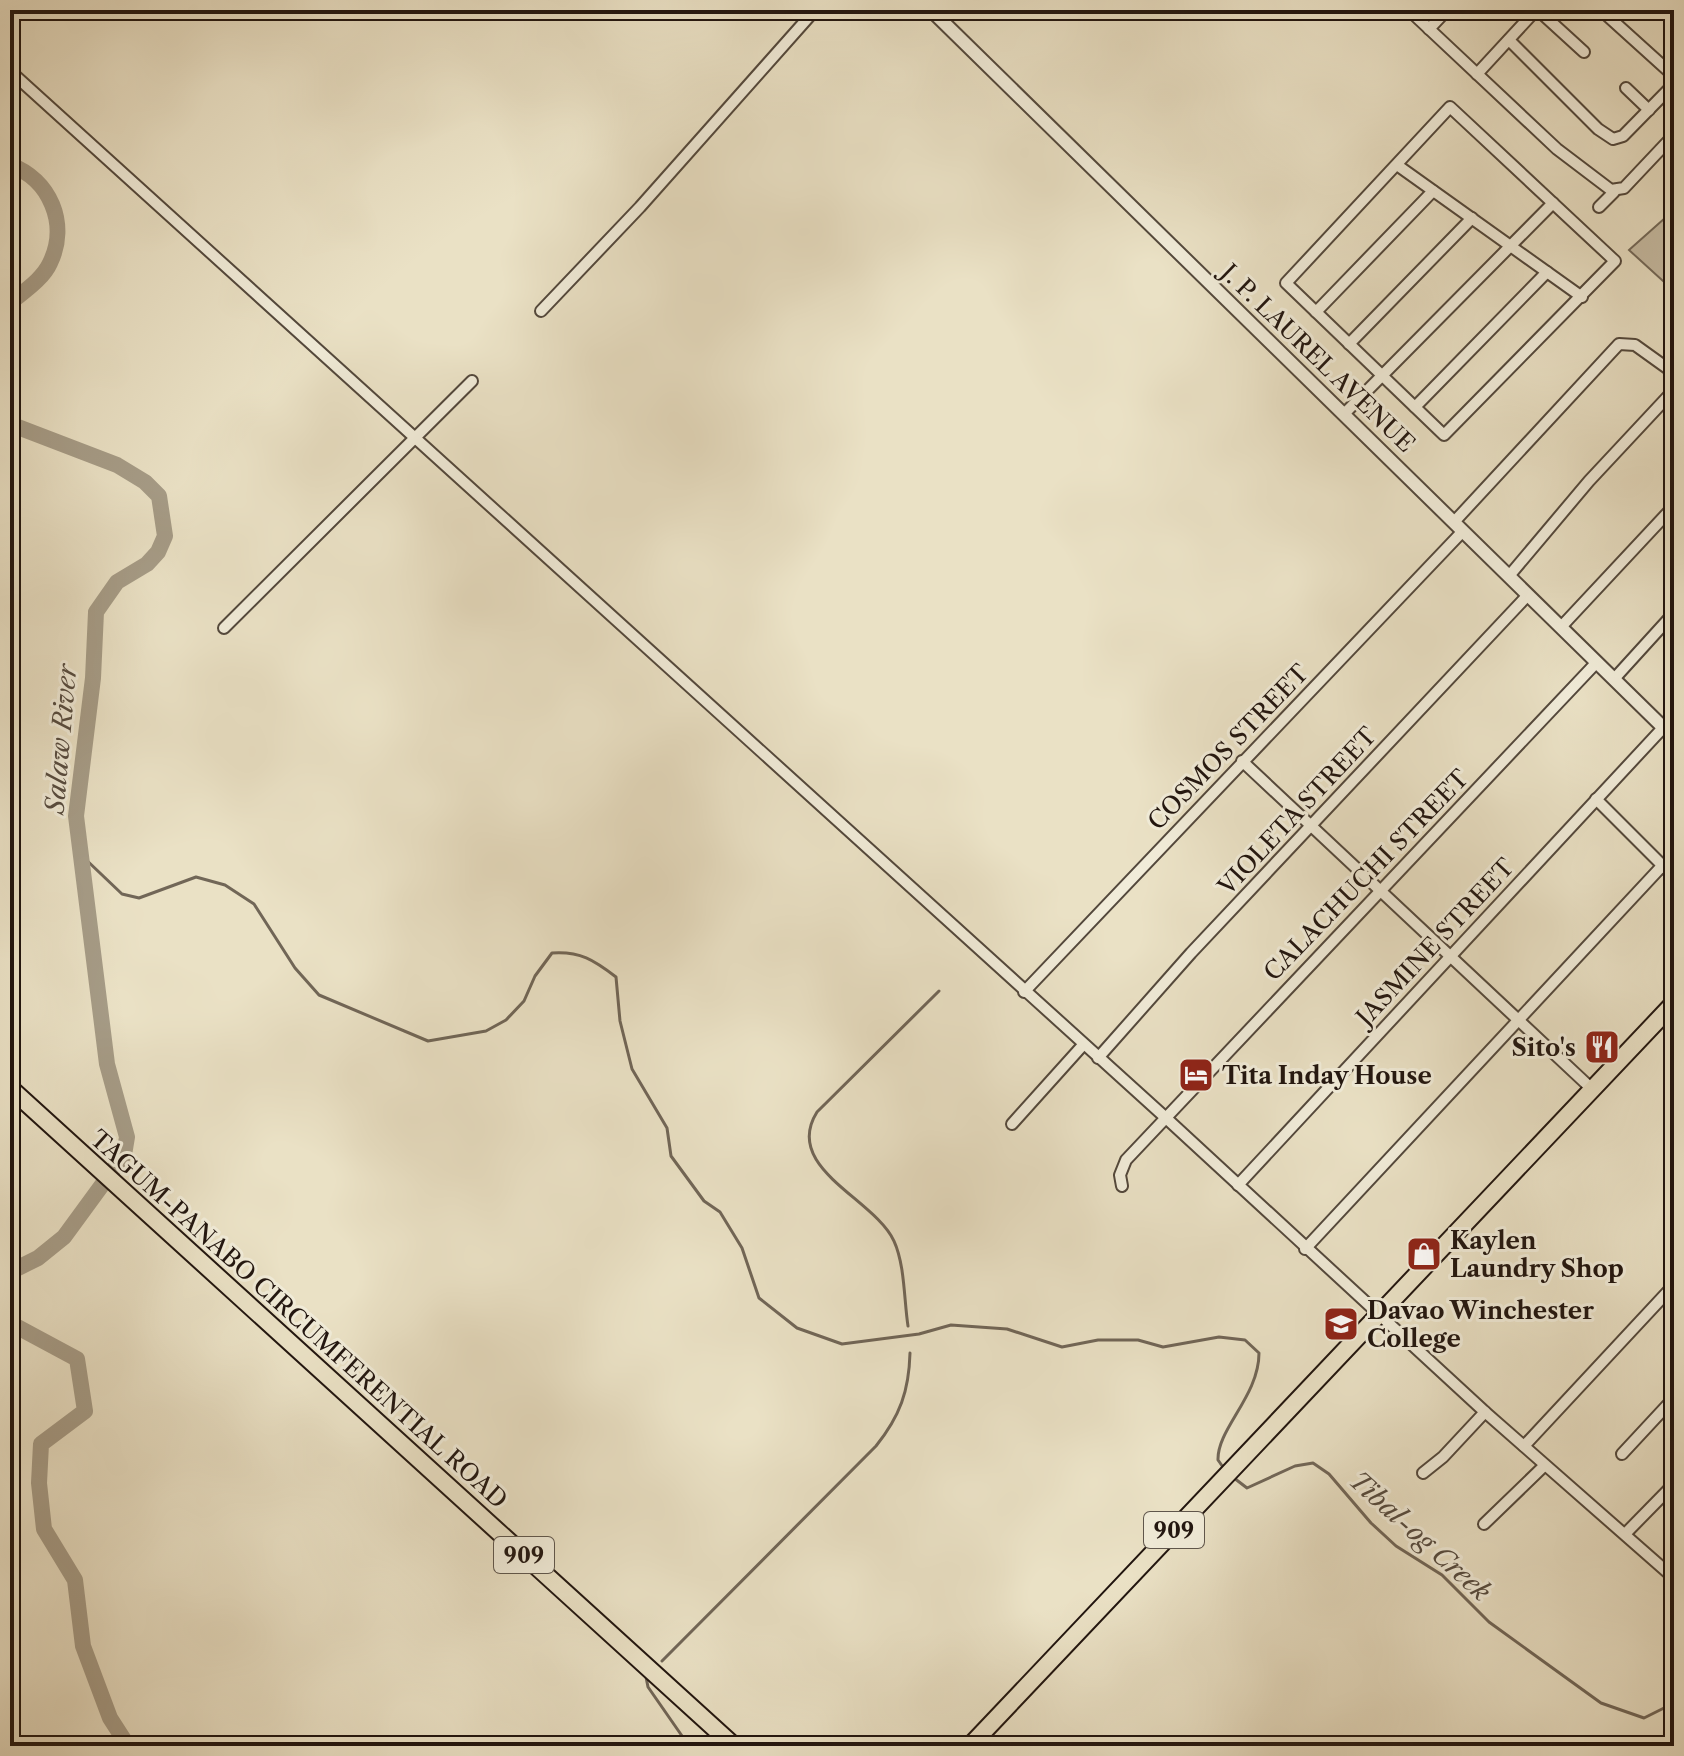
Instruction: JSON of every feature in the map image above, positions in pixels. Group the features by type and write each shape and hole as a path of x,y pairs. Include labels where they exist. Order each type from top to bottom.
{"main road":[{"name":"909","path":"970,1746 1673,1007"},
{"name":"TAGUM-PANABO CIRCUMFERENTIAL ROAD","path":"10,1088 734,1746"}],"street":[{"path":"541,311 640,207 815,10"},
{"name":"J. P. LAUREL AVENUE","path":"931,10 1674,738"},
{"path":"1409,10 1557,149 1614,192"},
{"path":"1429,29 1447,10"},
{"path":"1477,74 1537,10 1584,52"},
{"path":"1601,10 1674,76"},
{"path":"1509,40 1608,137 1623,136 1674,84"},
{"path":"10,71 1166,1118 1544,1466 1674,1577"},
{"path":"1626,88 1649,110"},
{"path":"1450,107 1615,261 1444,435 1286,283 1397,165 1450,107"},
{"path":"1599,207 1614,192 1624,188 1674,135"},
{"path":"1397,165 1582,297"},
{"path":"1316,312 1433,191"},
{"path":"1344,414 1553,203"},
{"path":"1349,344 1472,218"},
{"path":"1415,407 1547,272"},
{"name":"COSMOS STREET","path":"1024,992 1459,527 1619,344 1635,345 1674,373"},
{"path":"224,628 472,381"},
{"path":"1509,576 1589,481 1674,390"},
{"path":"1561,627 1674,506"},
{"name":"VIOLETA STREET","path":"1098,1058 1191,953 1528,595"},
{"path":"1614,679 1674,613"},
{"name":"CALACHUCHI STREET","path":"1122,1186 1120,1175 1126,1160 1597,662"},
{"name":"JASMINE STREET","path":"1238,1185 1674,716"},
{"path":"1242,761 1593,1090"},
{"path":"1596,799 1674,877"},
{"path":"1305,1249 1662,866"},
{"path":"1012,1124 1083,1045"},
{"path":"1524,1446 1674,1285"},
{"path":"1622,1454 1674,1398"},
{"path":"1423,1473 1443,1457 1485,1412"},
{"path":"1484,1524 1544,1466"},
{"path":"1626,1533 1674,1484"}],"shaded area":[{"path":"1674,210 1674,291 1629,250"}],"waterway":[{"name":"Salaw River","path":"10,165 36,181 45,192 52,205 57,233 47,269 10,303"},
{"name":"Salaw River","path":"10,424 117,465 145,482 159,496 165,536 158,552 147,564 117,582 96,612 93,678 76,816 107,1064 127,1137 124,1155 64,1237 38,1258 10,1272"},
{"name":"Tibal-og Creek","path":"79,853 122,894 139,898 196,877 225,885 254,904 295,968 319,995 428,1041 486,1031 506,1020 524,1001 535,976 552,953 579,955 593,961 616,977 620,1021 632,1069 667,1128 671,1156 704,1201 720,1212 742,1248 759,1298 797,1328 842,1344 919,1334 951,1325 1007,1329 1062,1347 1098,1340 1138,1340 1163,1347 1219,1337 1245,1340 1259,1353 1257,1369 1246,1398 1219,1448 1218,1460 1225,1470"},
{"path":"908,1326 902,1272 894,1241 884,1225 821,1166 811,1150 809,1132 817,1112 939,991"},
{"name":"Salaw River","path":"10,1323 77,1359 85,1411 41,1444 39,1483 44,1529 75,1580 83,1646 110,1718 128,1746"},
{"path":"662,1661 876,1446 902,1402 910,1353"},
{"name":"Tibal-og Creek","path":"1234,1478 1247,1488 1295,1466 1313,1463 1329,1474 1371,1523 1396,1546 1442,1575 1489,1622 1601,1703 1644,1718 1674,1703"},
{"path":"646,1677 648,1687 689,1746"}],"place":[{"name":"Sito's","path":"1602,1047"},
{"name":"Tita Inday House","path":"1196,1075"},
{"name":"Kaylen Laundry Shop","path":"1424,1254"},
{"name":"Davao Winchester College","path":"1341,1324"}]}
